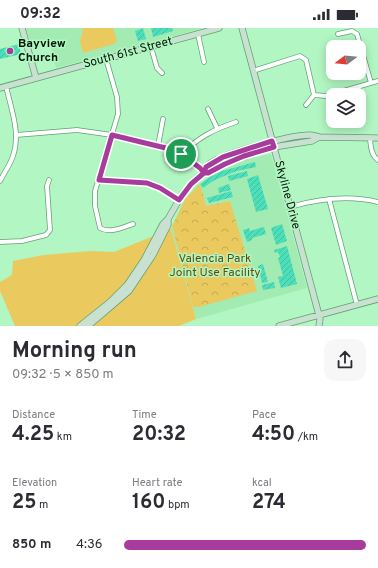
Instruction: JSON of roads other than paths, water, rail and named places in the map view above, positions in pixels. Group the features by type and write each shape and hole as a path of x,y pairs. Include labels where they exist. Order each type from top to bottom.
{"main road":[{"path":"22,28 36,78"},
{"name":"South 61st Street","path":"3,87 219,28"},
{"name":"Skyline Drive","path":"242,28 319,315 319,326"},
{"path":"80,326 110,302 127,284 144,260 163,224 179,200 191,184 204,173 206,167 223,157 273,144 292,137 311,135 319,137 378,138"},
{"path":"88,326 129,291 153,255 168,225 168,218"},
{"path":"279,326 378,299"}],"street":[{"path":"338,34 352,31 357,34 371,83"},
{"path":"198,34 204,62"},
{"path":"151,47 157,68 162,73"},
{"path":"253,71 300,56 304,57 314,95"},
{"path":"106,59 117,97 118,114 94,198 95,206 100,228 104,231 133,224"},
{"path":"314,95 326,96 378,81"},
{"path":"0,181 13,155 16,135 15,125 3,87"},
{"path":"306,105 314,95"},
{"path":"208,109 217,128"},
{"path":"158,146 163,119"},
{"path":"181,154 196,140 217,128 236,122"},
{"path":"16,135 77,130 112,135 174,150 200,168 204,173"},
{"path":"370,139 373,155 378,160"},
{"path":"0,242 22,241 46,235 49,232 49,180"},
{"path":"99,180 147,183 160,188 179,200"},
{"path":"290,207 329,199 356,199 378,202"},
{"path":"329,199 357,305"}],"place":[{"name":"Bayview Church","path":"10,51"}],"park label":[{"name":"Valencia Park Joint Use Facility","path":"215,266"}]}
